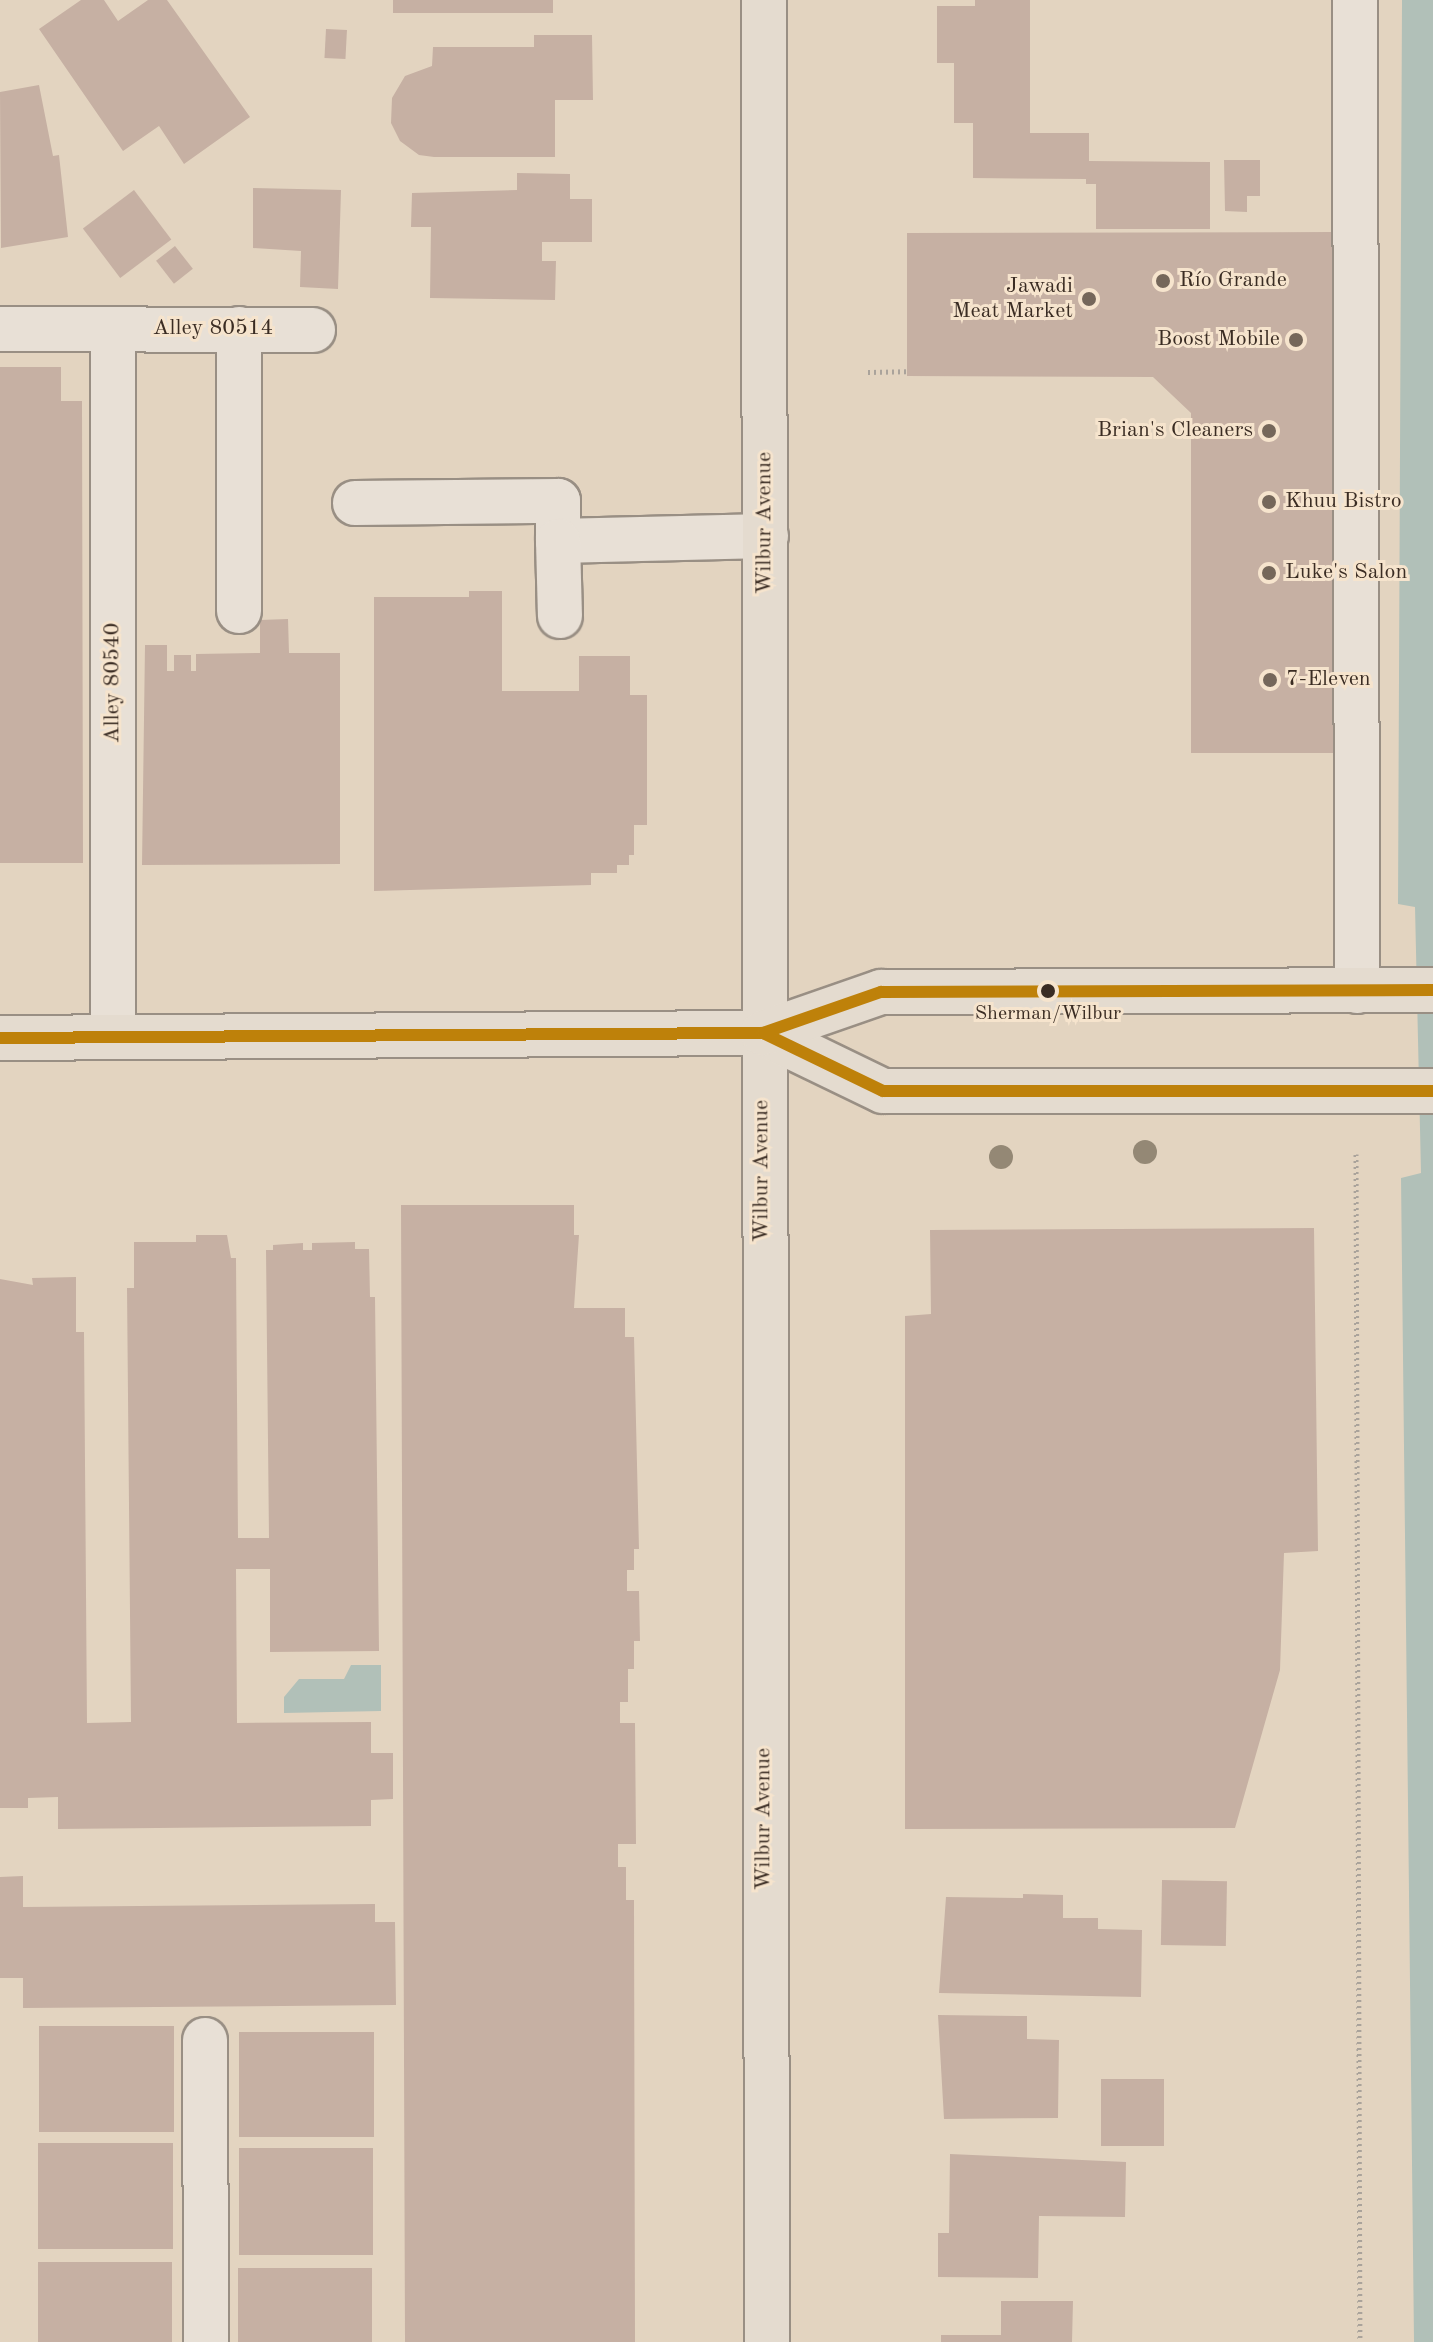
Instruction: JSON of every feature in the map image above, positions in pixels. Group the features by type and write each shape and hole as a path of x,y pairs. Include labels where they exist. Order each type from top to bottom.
{"main road":[{"name":"Wilbur Avenue","path":"764,0 767,2342"},
{"path":"0,1038 763,1033 881,992 1433,990"},
{"path":"763,1033 883,1091 1433,1091"}],"lane":[{"path":"1355,0 1357,991"},
{"name":"Alley 80514","path":"0,329 313,330"},
{"name":"Alley 80540","path":"113,329 113,1037"},
{"path":"239,329 239,611"},
{"path":"355,503 558,501 560,616"},
{"path":"558,541 766,536"},
{"path":"205,2040 206,2342"}],"path":[{"path":"868,372 907,371"},
{"path":"1356,1154 1360,2342"}],"shaded area":[{"path":"1402,0 1433,0 1433,2342 1414,2342 1401,1178 1421,1173 1415,907 1398,904"},
{"path":"351,1665 381,1665 381,1711 284,1713 284,1697 299,1679 344,1679"}],"building":[{"path":"81,0 104,0 118,21 148,0 167,0 250,117 184,164 159,126 123,151 39,29"},
{"path":"393,0 553,0 553,13 393,13"},
{"path":"975,0 1030,0 1030,133 1089,133 1089,161 1210,162 1210,229 1096,229 1096,184 1086,184 1086,179 973,178 973,123 954,123 954,63 937,63 937,6 975,6"},
{"path":"326,29 347,30 345,59 324,58"},
{"path":"534,35 592,35 593,100 555,100 555,157 434,157 419,155 400,141 391,123 392,98 405,76 432,66 433,47 534,47"},
{"path":"39,85 53,156 59,155 68,237 1,248 0,92"},
{"path":"1224,160 1260,160 1260,196 1247,196 1247,212 1225,211"},
{"path":"517,173 570,174 570,199 592,199 592,242 542,242 542,261 556,261 555,300 430,298 431,227 411,227 412,193 517,190"},
{"path":"253,188 341,190 338,289 300,287 301,251 253,248"},
{"path":"134,190 171,240 120,278 83,229"},
{"path":"1333,232 1335,753 1191,753 1191,413 1153,377 907,376 907,233"},
{"path":"175,246 193,269 174,284 156,261"},
{"path":"0,367 61,367 61,401 82,401 83,863 0,863"},
{"path":"469,591 502,591 502,691 579,691 579,656 630,656 630,695 647,695 647,825 634,825 634,855 629,855 629,865 617,865 617,873 591,873 591,885 374,891 374,597 469,597"},
{"path":"288,619 289,653 340,653 340,864 142,865 145,645 167,645 167,671 174,671 174,655 191,655 191,671 196,671 196,654 260,653 260,620"},
{"path":"401,1205 574,1205 574,1235 579,1235 574,1308 625,1308 625,1337 634,1337 639,1549 634,1549 634,1570 627,1570 627,1591 639,1591 640,1641 634,1641 634,1669 628,1669 628,1702 620,1702 620,1723 635,1723 636,1844 618,1844 618,1867 626,1867 626,1900 634,1900 635,2342 405,2342"},
{"path":"1314,1228 1318,1551 1284,1553 1280,1670 1235,1828 905,1829 905,1316 931,1314 930,1230"},
{"path":"196,1235 227,1235 231,1258 236,1258 238,1538 269,1538 266,1250 273,1250 273,1245 303,1243 303,1250 312,1250 312,1243 355,1242 355,1249 369,1249 370,1297 375,1297 379,1651 270,1652 270,1569 236,1569 237,1723 371,1722 371,1753 393,1753 393,1799 371,1800 371,1826 58,1829 58,1797 28,1798 28,1808 0,1808 0,1279 33,1285 32,1278 76,1277 76,1332 84,1332 87,1723 131,1722 127,1288 134,1288 134,1242 196,1242"},
{"path":"23,1876 23,1907 375,1904 375,1922 395,1922 396,2005 23,2008 23,1978 0,1978 0,1877"},
{"path":"1162,1880 1227,1881 1226,1946 1161,1945"},
{"path":"1023,1894 1063,1895 1063,1918 1098,1918 1098,1929 1142,1930 1141,1997 939,1993 946,1897 1023,1898"},
{"path":"938,2015 1027,2016 1027,2039 1059,2040 1058,2118 944,2119"},
{"path":"39,2026 174,2026 174,2132 39,2132"},
{"path":"239,2032 374,2032 374,2137 239,2137"},
{"path":"1101,2079 1164,2079 1164,2146 1101,2146"},
{"path":"38,2143 173,2143 173,2249 38,2249"},
{"path":"239,2148 373,2148 373,2255 239,2255"},
{"path":"950,2154 1126,2162 1125,2217 1039,2216 1038,2278 938,2277 938,2233 949,2233"},
{"path":"38,2262 172,2262 172,2342 38,2342"},
{"path":"238,2268 372,2268 372,2342 238,2342"},
{"path":"1001,2301 1073,2301 1072,2342 941,2342 941,2335 1001,2335"}],"transit line":[{"path":"0,1038 763,1033 881,992 1433,990"},
{"path":"763,1033 883,1091 1433,1091"}],"place":[{"name":"Río Grande","path":"1163,281"},
{"name":"Jawadi Meat Market","path":"1089,299"},
{"name":"Boost Mobile","path":"1296,340"},
{"name":"Brian's Cleaners","path":"1269,431"},
{"name":"Khuu Bistro","path":"1269,502"},
{"name":"Luke's Salon","path":"1269,573"},
{"name":"7-Eleven","path":"1270,680"},
{"name":"Sherman/Wilbur","path":"1048,991"}]}
